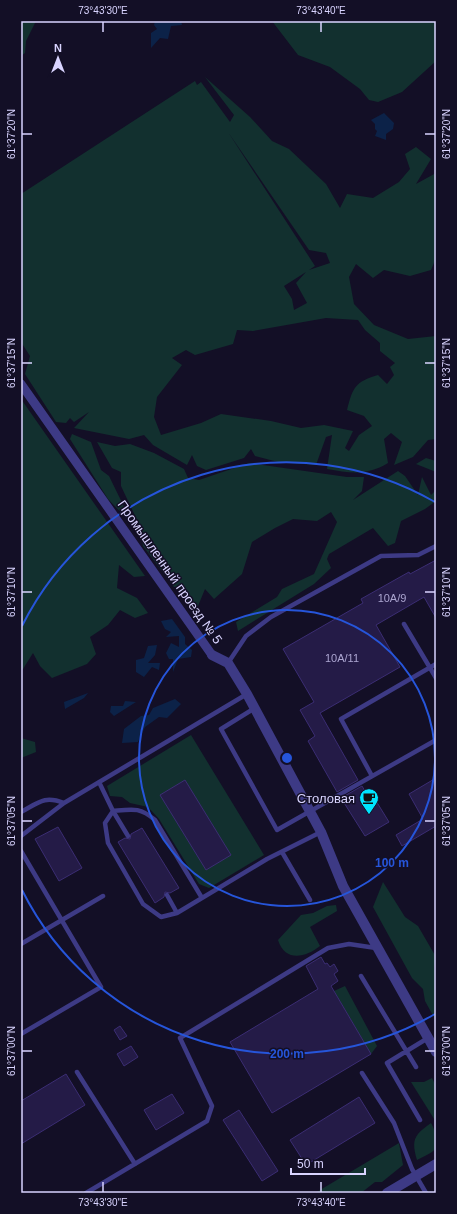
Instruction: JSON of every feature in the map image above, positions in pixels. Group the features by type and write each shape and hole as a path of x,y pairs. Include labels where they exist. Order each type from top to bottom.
{"street":[{"name":"Промышленный проезд № 5","path":"21,384 212,655 228,663"},
{"path":"228,663 255,708 321,832 343,886 436,1050"},
{"path":"387,1193 436,1164"}],"lane":[{"path":"228,663 246,636 291,606 381,556 418,555 436,546"},
{"path":"404,624 436,678"},
{"path":"372,776 341,719 436,664"},
{"path":"21,836 64,803 247,694"},
{"path":"255,708 221,729 277,830 436,740"},
{"path":"99,782 113,811 128,836"},
{"path":"21,812 46,799 54,799 64,803"},
{"path":"113,811 135,808 145,812 155,820 202,898"},
{"path":"113,811 106,823 108,843 143,904 161,917 177,913 282,852 321,832"},
{"path":"21,851 101,987 21,1034"},
{"path":"282,852 310,900"},
{"path":"167,895 177,913"},
{"path":"21,944 103,896"},
{"path":"86,1193 207,1121 212,1106 180,1038 328,948 349,944 378,948"},
{"path":"361,976 416,1067"},
{"path":"420,1120 387,1063 428,1038"},
{"path":"77,1072 135,1164"},
{"path":"362,1073 394,1123 416,1176 426,1193"}],"green space":[{"path":"21,21 36,21 26,41 25,53 21,56"},
{"path":"272,21 436,21 436,61 402,92 378,102 369,100 360,89 330,67 298,55"},
{"path":"205,77 250,117 272,141 289,149 326,184 340,208 347,194 373,198 399,182 410,169 405,154 416,147 431,159 416,184 436,173 436,258 431,270 410,276 384,270 373,278 356,264 349,277 354,304 374,325 408,339 436,336 436,439 428,440 413,457 394,465 402,442 391,433 384,439 388,463 366,472 343,472 327,469 332,435 326,437 316,465 278,462 255,456 251,449 244,458 206,470 197,466 192,455 187,465 153,445 144,435 129,439 74,428 89,412 74,422 70,418 66,423 56,422 25,374 30,356 21,342 21,194 195,81 197,85 201,82 230,122 234,115","holes":["228,132 309,250 326,253 330,263 309,270 315,266","306,272 296,283 307,303 294,310 292,299 284,286","326,318 358,320 365,330 380,343 380,351 395,363 390,367 394,375 387,384 378,375 364,380 356,386 353,391 347,410 364,416 372,426 359,435 349,451 345,448 353,431 324,425 301,428 271,421 221,414 201,423 161,435 154,417 157,397 182,365 172,358 186,350 195,355 233,344 237,330 253,331"]},
{"path":"21,399 145,576 134,577 119,565 117,588 137,598 148,613 135,618 120,610 108,625 90,637 96,654 87,664 52,678 40,666 33,653 23,669 21,669"},
{"path":"72,434 91,442 101,470 109,476 133,525 108,499 70,439"},
{"path":"97,442 115,446 130,444 154,453 184,469 188,478 199,480 249,463 347,477 364,477 362,491 353,500 398,471 405,476 418,495 422,477 431,495 436,490 436,501 425,509 401,521 395,543 388,546 373,528 329,554 327,559 331,568 314,584 238,631 236,622 277,597 282,589 314,574 337,522 331,512 317,521 293,519 252,542 242,574 214,599 205,589 198,606 188,606 182,587 174,587 143,546 138,522 121,486 121,472 112,468"},
{"path":"426,458 436,461 436,472 416,464"},
{"path":"191,735 264,855 209,888 199,884 159,819 148,807 130,803 122,797 110,796 107,786"},
{"path":"21,738 35,742 36,752 21,758"},
{"path":"383,882 405,917 418,926 436,957 434,969 436,972 436,1021 425,1001 423,989 412,978 373,907"},
{"path":"336,905 337,911 310,927 320,946 302,955 290,955 285,952 278,940 301,915 313,913 327,906"},
{"path":"345,986 377,1046 371,1054 334,991"},
{"path":"432,1078 436,1086 436,1122 411,1082 424,1082"},
{"path":"431,1123 437,1142 435,1149 417,1160 414,1147 415,1138"},
{"path":"399,1143 403,1165 382,1182 375,1182 361,1193 315,1193"}],"water":[{"path":"155,21 181,21 182,25 171,26 168,39 160,38 151,48 151,33 157,29 154,25"},
{"path":"384,113 394,123 393,129 386,134 386,140 375,136 377,131 375,129 375,124 371,120"},
{"path":"172,619 185,637 185,644 192,650 191,657 178,659 173,672 173,659 169,659 166,653 171,643 179,647 179,636 166,637 171,632 165,629 161,621"},
{"path":"157,645 155,655 148,663 160,663 159,670 152,667 144,677 136,672 136,660 144,658 148,646"},
{"path":"88,693 84,698 65,709 64,702"},
{"path":"175,699 181,704 167,718 159,717 145,727 138,742 122,743 124,729 141,716 149,715 153,708"},
{"path":"125,701 136,702 114,716 110,712 111,706 123,706"}],"building":[{"path":"436,560 436,618 424,597 376,625 400,667 320,713 358,780 337,792 308,741 315,736 300,710 314,702 283,649 363,603 361,599 409,572 410,574"},
{"path":"436,778 436,826 402,846 396,835 423,819 409,794"},
{"path":"185,780 231,855 206,870 160,795"},
{"name":"Столовая","path":"362,786 369,798 373,796 389,822 365,836 341,798"},
{"path":"58,827 82,868 59,881 35,839"},
{"path":"142,828 179,888 170,893 165,892 164,897 155,903 118,842 125,838 130,839 131,834"},
{"path":"321,957 325,964 327,963 330,967 334,964 338,971 334,974 338,981 331,986 371,1054 272,1113 230,1042 318,989 306,966"},
{"path":"120,1026 127,1036 120,1040 114,1030"},
{"path":"131,1046 138,1057 124,1066 117,1054"},
{"path":"66,1074 85,1105 21,1144 21,1101"},
{"path":"172,1094 184,1113 156,1130 144,1110"},
{"path":"359,1097 375,1123 306,1165 290,1140"},
{"path":"239,1110 278,1171 262,1181 223,1120"}],"place":[{"name":"Столовая","path":"369,815"}]}
